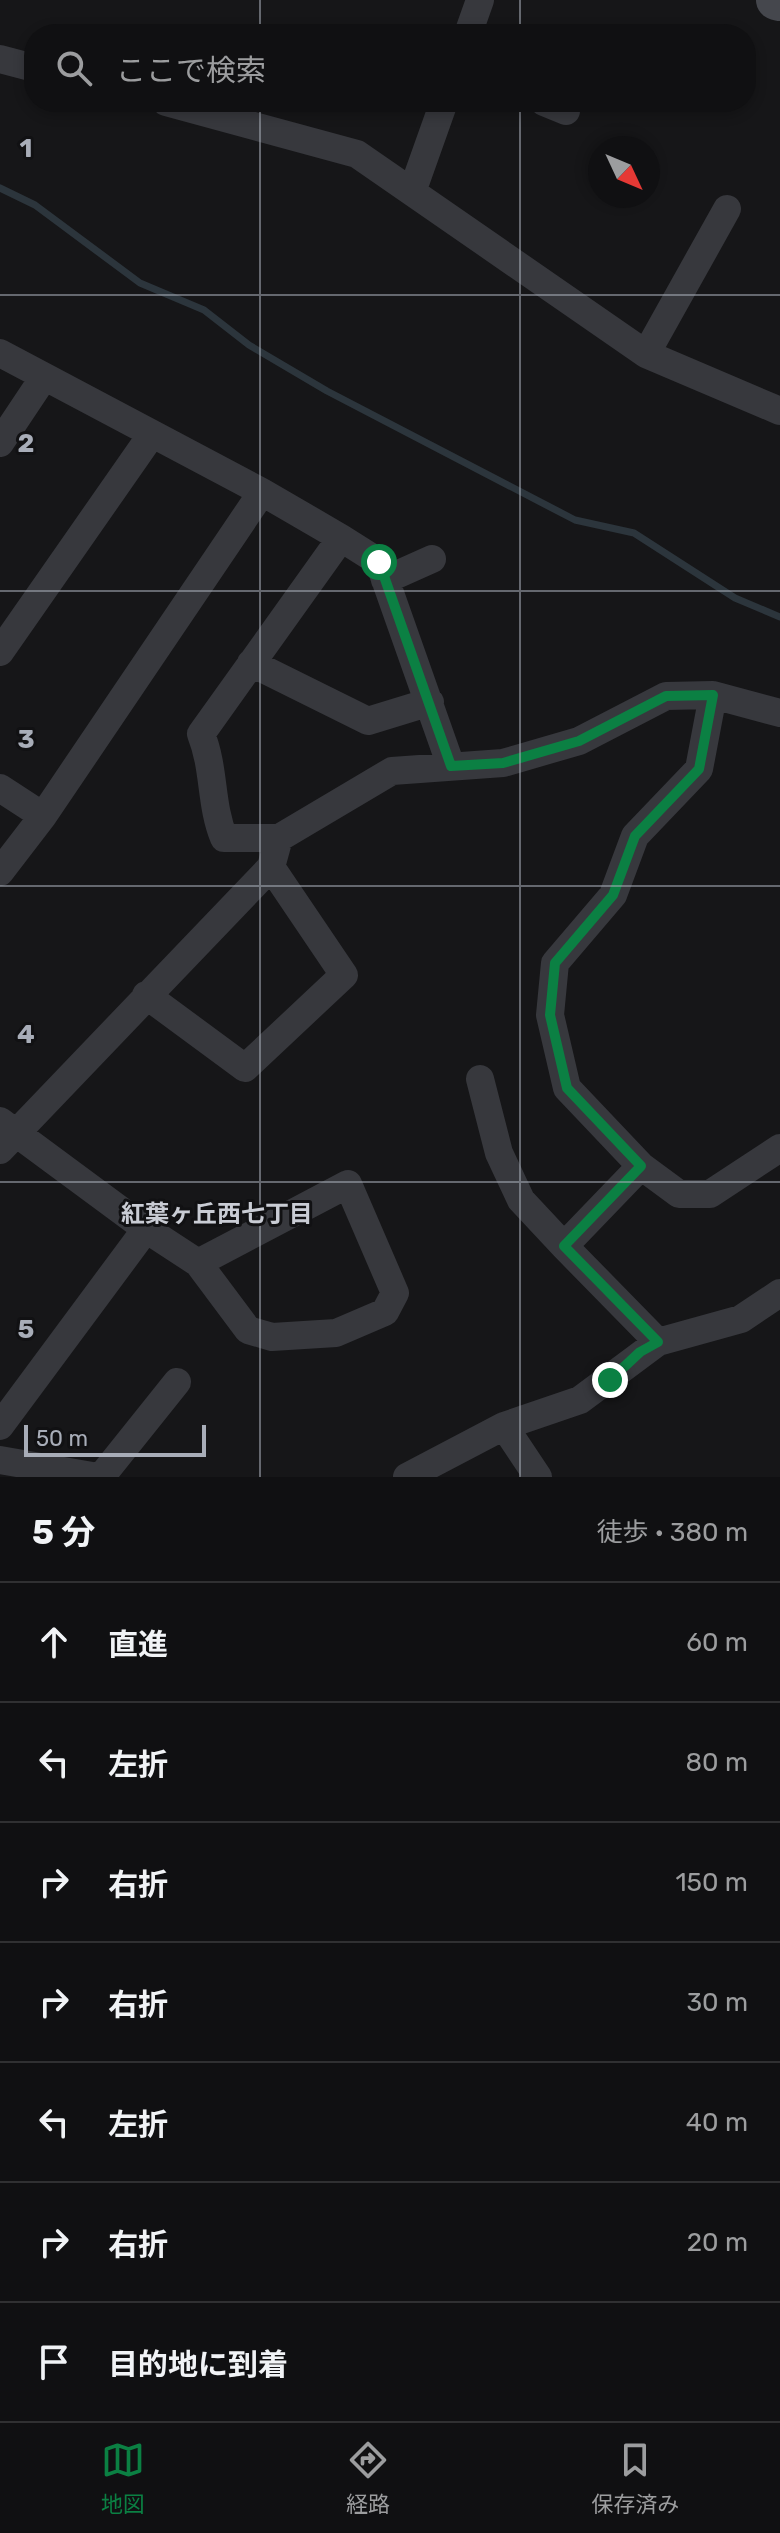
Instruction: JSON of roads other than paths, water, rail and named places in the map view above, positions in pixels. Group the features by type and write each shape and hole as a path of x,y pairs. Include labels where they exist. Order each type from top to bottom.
{"street":[{"path":"472,24 480,0"},
{"path":"0,59 24,65"},
{"path":"203,112 357,154 646,354 780,411"},
{"path":"412,192 440,112"},
{"path":"646,354 727,209"},
{"path":"0,353 262,492 379,562 451,766"},
{"path":"0,443 44,377"},
{"path":"0,652 152,434"},
{"path":"0,872 43,816 262,492"},
{"path":"341,538 201,734 211,759 214,812 224,838 279,838 392,771 503,763 579,741 666,696 713,695 780,713"},
{"path":"385,580 432,559"},
{"path":"251,663 368,721 430,702"},
{"path":"713,695 699,769 635,836 613,895 555,963 550,1015 567,1088 641,1166 679,1194 710,1194 780,1148"},
{"path":"0,788 43,816"},
{"path":"198,1263 348,1184 395,1293 385,1312 336,1333 272,1337 248,1330 198,1263 5,1134 271,867 279,838"},
{"path":"146,995 245,1068 344,975 271,867"},
{"path":"480,1079 499,1153 521,1200 658,1342"},
{"path":"564,1246 641,1166"},
{"path":"0,1426 146,1229"},
{"path":"407,1477 504,1426 580,1400 658,1342 741,1319 780,1293"},
{"path":"0,1460 99,1477 177,1382"},
{"path":"504,1426 538,1477"}],"waterway":[{"path":"0,188 35,205 140,283 204,310 249,345 327,391 575,520 634,533 735,598 780,617"}],"district":[{"name":"紅葉ヶ丘西七丁目","path":"217,1214"}]}
